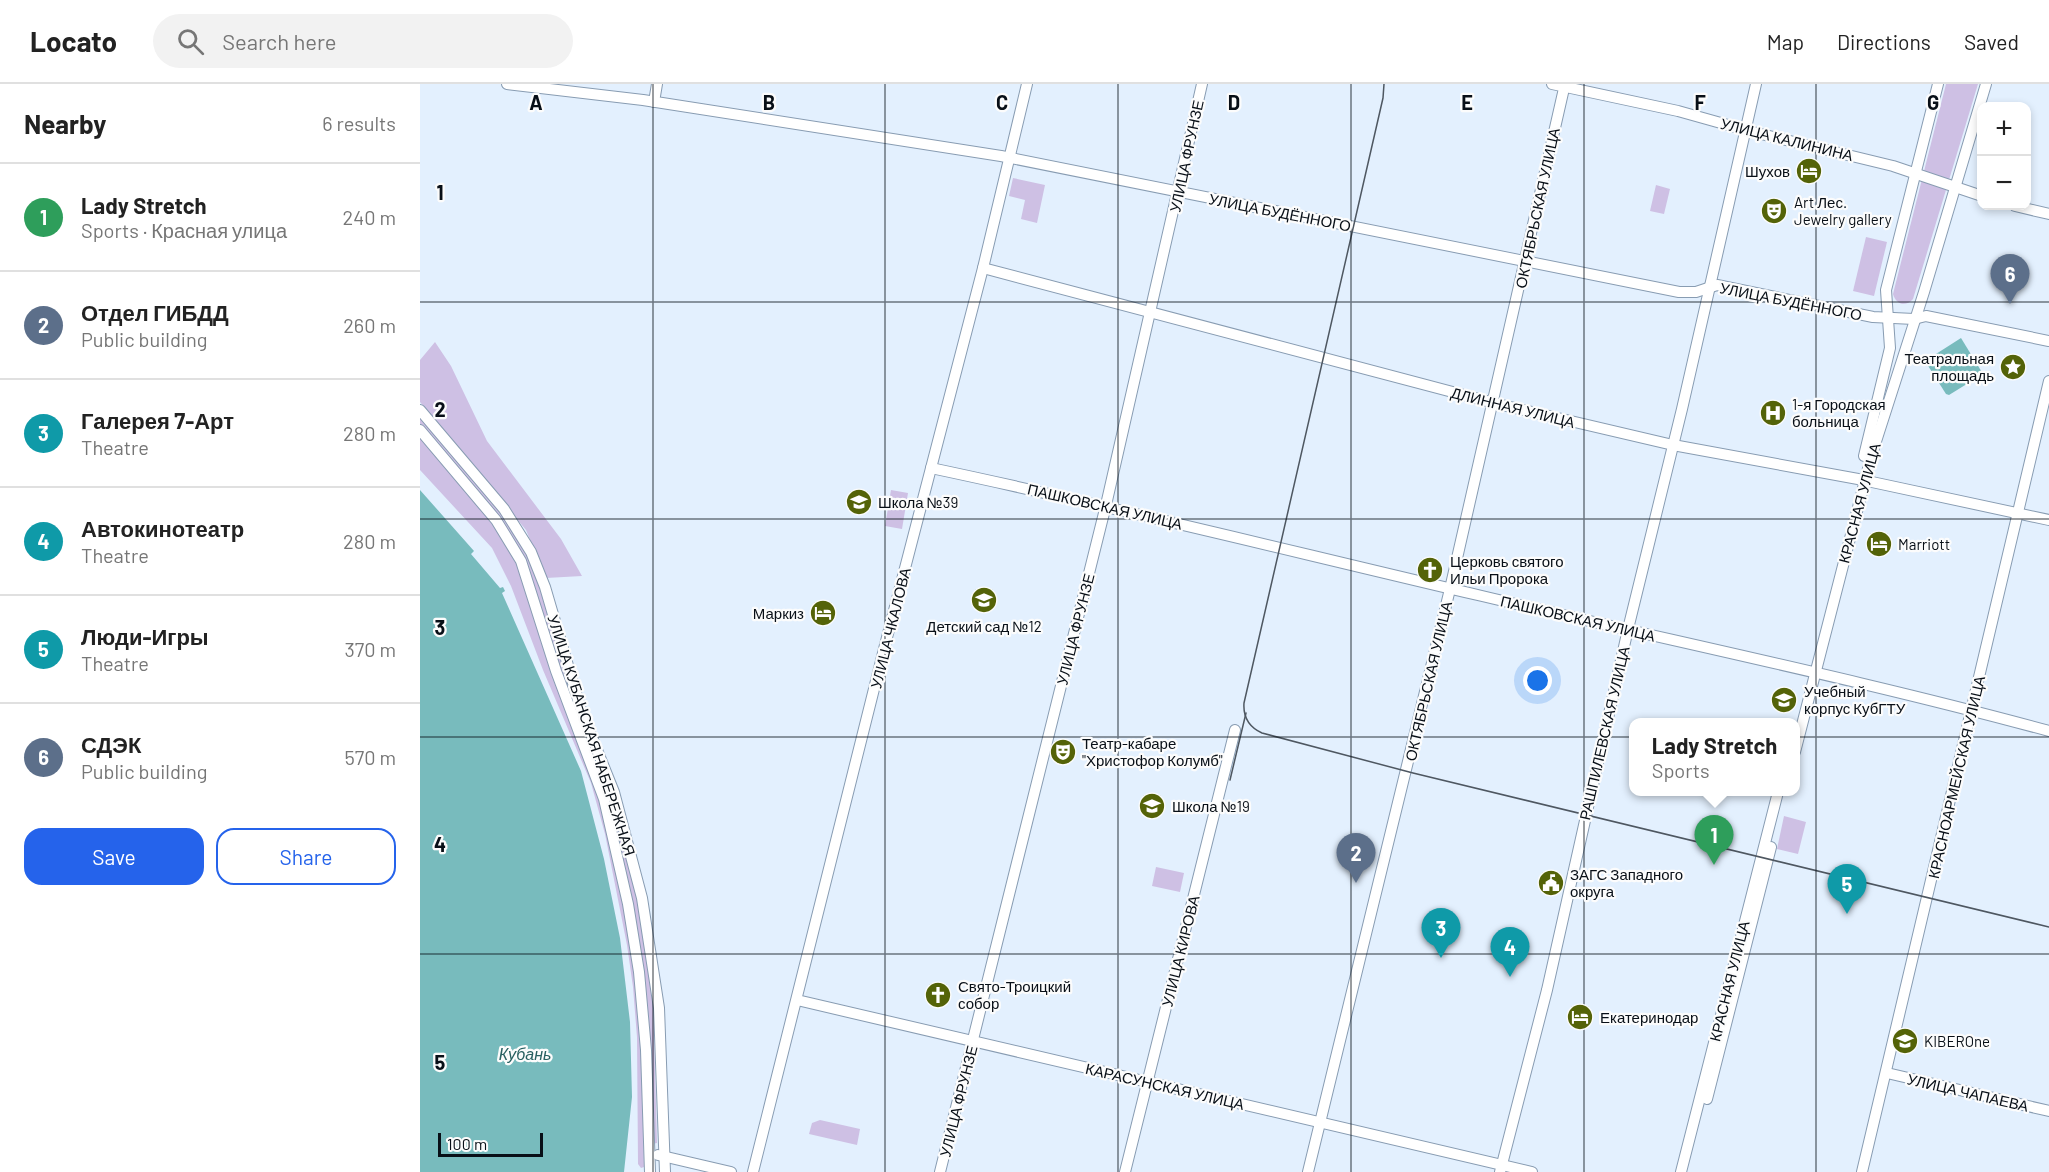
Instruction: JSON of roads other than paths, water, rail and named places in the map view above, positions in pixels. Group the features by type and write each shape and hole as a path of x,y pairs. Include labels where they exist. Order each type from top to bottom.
{"street":[{"name":"УЛИЦА БУДЁННОГО","path":"507,84 654,102 1010,158 1679,292 1696,292 1709,286 1740,289 1887,318 1914,319 1926,316 2049,341"},
{"path":"654,102 657,84"},
{"name":"УЛИЦА ЧКАЛОВА","path":"753,1172 983,268 1027,84"},
{"name":"УЛИЦА ФРУНЗЕ","path":"940,1172 1106,505 1202,84"},
{"name":"УЛИЦА КАЛИНИНА","path":"1552,84 1592,88 1745,130 1916,172 1977,194"},
{"name":"РАШПИЛЕВСКАЯ УЛИЦА","path":"1501,1168 1547,990 1755,84"},
{"name":"КРАСНАЯ УЛИЦА","path":"1800,728 1812,672 1861,480 1890,348 1887,290 1938,84"},
{"name":"КРАСНАЯ УЛИЦА","path":"1861,480 1914,319 1986,84"},
{"name":"ОКТЯБРЬСКАЯ УЛИЦА","path":"1314,1172 1323,1123 1453,589 1567,85"},
{"path":"2031,210 2049,214"},
{"name":"ДЛИННАЯ УЛИЦА","path":"983,268 1495,403 1673,445 1861,480 2049,520"},
{"name":"КРАСНОАРМЕЙСКАЯ УЛИЦА","path":"1862,1172 2049,381"},
{"name":"УЛИЦА КУБАНСКАЯ НАБЕРЕЖНАЯ","path":"420,410 504,509 531,552 545,587 581,710 618,805 642,898 659,1008 665,1172"},
{"name":"УЛИЦА КУБАНСКАЯ НАБЕРЕЖНАЯ","path":"420,430 496,520 521,561 556,671 604,799 628,904 639,972 646,1050 650,1172"},
{"name":"ПАШКОВСКАЯ УЛИЦА","path":"931,468 1106,505 1453,589 1812,672 2049,731"},
{"name":"КРАСНАЯ УЛИЦА","path":"1798,718 1812,672"},
{"name":"УЛИЦА КИРОВА","path":"1125,1172 1234,730"},
{"name":"КРАСНАЯ УЛИЦА","path":"1681,1172 1777,796"},
{"name":"КРАСНАЯ УЛИЦА","path":"1688,1172 1784,796"},
{"name":"КАРАСУНСКАЯ УЛИЦА","path":"797,1000 1323,1123 1501,1168 1532,1172"},
{"name":"УЛИЦА ЧАПАЕВА","path":"1887,1073 2049,1111"},
{"name":"ОКТЯБРЬСКАЯ УЛИЦА","path":"1308,1172 1323,1123"},
{"path":"648,1155 664,1155 731,1172"}],"water":[{"path":"1961,338 1983,374 1949,395 1946,394 1925,361"},
{"name":"Кубань","path":"420,490 474,551 471,554 500,588 503,587 505,591 502,593 581,771 604,859 620,938 630,1022 632,1097 624,1172 420,1172"}],"tram line":[{"path":"1384,84 1383,98 1244,703 1250,725 1262,733 1413,773 2049,927"},
{"path":"1230,780 1246,713"}],"place":[{"name":"Шухов","path":"1809,171"},
{"name":"Art Лес. Jewelry gallery","path":"1774,211"},
{"name":"СДЭК","path":"2010,304"},
{"name":"Театральная площадь","path":"2013,367"},
{"name":"1-я Городская больница","path":"1773,413"},
{"name":"Школа №39","path":"859,502"},
{"name":"Marriott","path":"1879,544"},
{"name":"Церковь святого Ильи Пророка","path":"1430,570"},
{"name":"Детский сад №12","path":"984,600"},
{"name":"Маркиз","path":"823,613"},
{"name":"Учебный корпус КубГТУ","path":"1784,700"},
{"name":"Театр-кабаре \"Христофор Колумб\"","path":"1063,752"},
{"name":"Школа №19","path":"1152,806"},
{"name":"Lady Stretch","path":"1714,865"},
{"name":"Отдел ГИБДД","path":"1356,883"},
{"name":"ЗАГС Западного округа","path":"1551,883"},
{"name":"Люди-Игры","path":"1847,914"},
{"name":"Галерея 7-Арт","path":"1441,958"},
{"name":"Автокинотеатр","path":"1510,977"},
{"name":"Свято-Троицкий собор","path":"938,995"},
{"name":"Екатеринодар","path":"1580,1017"},
{"name":"KIBEROne","path":"1905,1041"}]}
